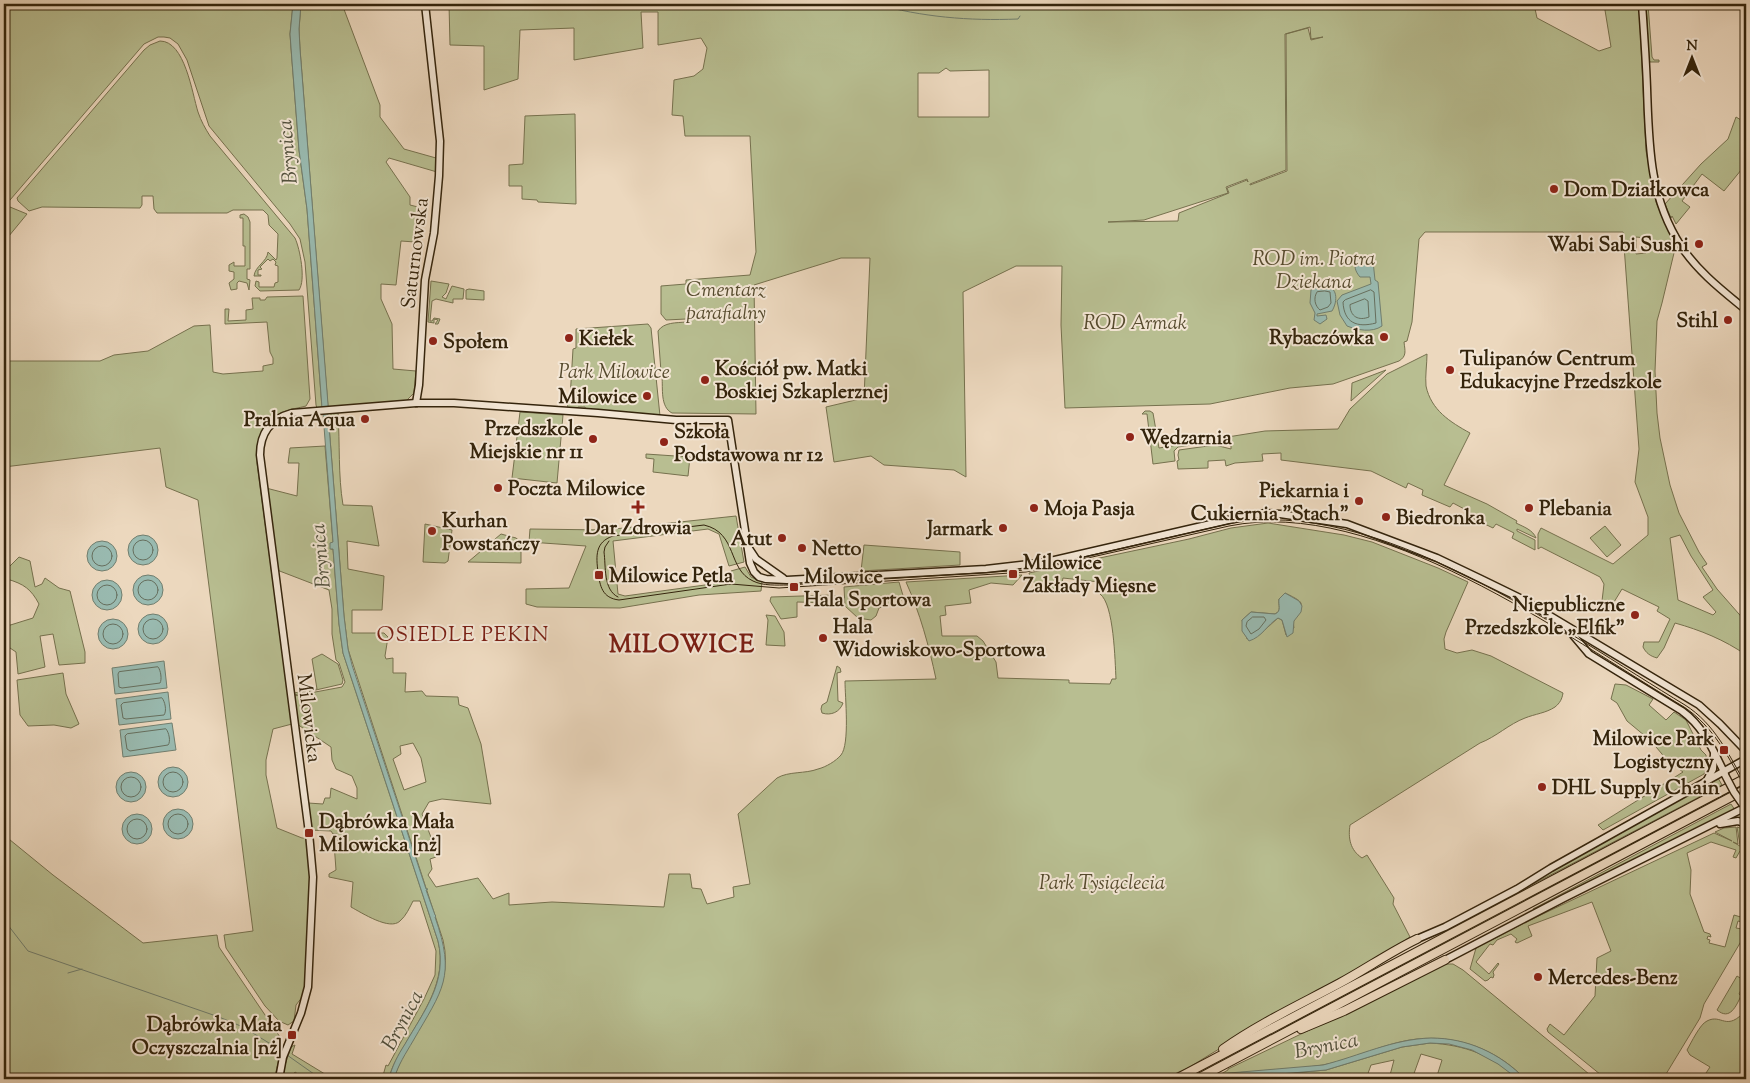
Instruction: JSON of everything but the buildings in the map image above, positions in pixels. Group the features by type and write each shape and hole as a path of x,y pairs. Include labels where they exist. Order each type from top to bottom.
{"highway":[{"path":"1176,1079 1746,778"},
{"path":"1197,1079 1746,789"},
{"path":"1212,1060 1224,1048 1274,1017 1358,973 1417,939"},
{"path":"1273,1039 1318,1023 1445,960"}],"street":[{"name":"Saturnowska","path":"416,403 419,389 425,280 434,233 440,141 425,4"},
{"path":"1642,4 1650,156 1658,198 1673,233 1687,254 1706,276 1746,310"},
{"name":"Milowicka","path":"280,1079 283,1057 301,1012 308,987 313,877 309,833 263,482 260,447 261,440 267,429 278,418 292,414 416,403 454,403 565,410 676,420 728,420 747,546"},
{"path":"747,546 750,564 759,577 787,580 1016,566 1066,558 1243,516 1272,514 1347,524 1438,558 1522,599 1699,705 1746,751"},
{"path":"747,546 756,559 787,580"},
{"path":"1445,960 1745,807 1695,721 1682,711 1589,654 1565,625"},
{"path":"1732,736 1746,744"},
{"path":"1707,781 1713,769 1714,753"},
{"path":"1417,939 1445,927 1517,889 1746,759"},
{"path":"1704,828 1728,822 1746,824"}],"green space":[{"path":"4,4 293,4 290,34 299,150 307,209 322,408 317,408 316,405 305,262 300,239 290,224 209,126 187,60 178,44 170,38 158,37 144,44 4,207"},
{"path":"301,4 342,4 380,105 380,117 404,149 436,158 437,172 389,158 386,162 410,197 410,205 418,207 415,242 401,241 396,285 381,284 381,299 392,324 393,369 416,371 414,393 406,401 328,407 300,49"},
{"path":"449,4 1534,4 1537,18 1599,51 1611,47 1604,4 1639,4 1646,151 1656,202 1665,224 1678,245 1674,253 1657,321 1655,371 1660,438 1670,485 1679,513 1707,564 1702,567 1717,589 1746,622 1746,655 1712,636 1675,623 1664,648 1657,658 1652,656 1644,649 1644,642 1659,642 1670,619 1657,611 1659,607 1622,589 1611,607 1608,607 1602,601 1604,584 1600,577 1541,547 1538,549 1538,534 1541,528 1613,564 1648,535 1648,517 1635,482 1639,449 1623,232 1425,232 1419,239 1412,322 1407,341 1404,342 1405,353 1402,359 1333,384 1290,388 1210,404 1065,408 1061,325 1062,266 1016,266 963,292 966,477 954,470 884,465 871,456 834,462 826,407 864,398 870,258 841,258 754,285 756,414 672,413 664,402 662,377 665,377 664,372 661,372 658,331 667,324 686,322 686,319 666,320 661,314 661,286 686,284 686,280 750,275 756,252 750,136 685,136 683,116 672,115 674,80 694,76 703,69 707,48 701,38 658,45 658,12 641,12 643,48 574,60 574,28 520,30 518,79 484,90 484,46 450,45","holes":["1310,27 1311,39 1323,37 1311,40 1308,28 1286,34 1287,171 1250,185 1286,170 1285,34","946,68 950,71 989,70 989,117 918,117 918,73 939,73","1247,179 1248,182 1247,180 1227,188 1229,193 1179,213 1178,221 1108,222 1144,220 1228,193 1226,187","1636,237 1646,238 1646,253 1636,254","1680,535 1713,590 1703,597 1716,612 1713,615 1678,600 1670,538"]},
{"path":"1646,4 1648,4 1652,57 1654,60 1659,60 1659,62 1650,62 1649,60"},
{"path":"160,41 169,43 176,49 181,58 190,81 199,115 210,136 295,238 299,249 302,272 299,290 260,291 255,286 256,281 259,282 259,287 274,287 275,283 278,282 278,266 275,265 276,262 273,259 270,261 268,259 260,267 262,269 258,270 258,275 261,276 254,276 256,269 266,259 268,252 276,260 277,258 278,234 269,225 268,215 263,210 233,210 227,213 157,213 154,209 153,196 142,196 140,208 42,207 29,211 18,201 17,198 144,50"},
{"path":"575,114 576,204 538,202 537,200 522,199 522,186 509,186 509,165 523,164 525,116"},
{"path":"1736,117 1746,123 1746,164 1724,191 1702,174 1682,201 1690,207 1676,224 1665,204 1701,164 1728,139"},
{"path":"10,207 27,214 4,242 4,214"},
{"path":"244,214 250,222 250,269 247,269 247,279 250,280 249,290 247,283 239,281 237,289 231,290 229,283 234,279 234,272 229,271 229,265 234,262 234,266 245,266 243,218 240,218 240,215"},
{"path":"431,281 449,284 446,293 442,297 446,299 452,286 464,289 463,299 453,299 453,303 436,299 432,301 430,321 434,318 440,319 438,324 435,324 438,320 434,319 434,323 428,322"},
{"path":"466,290 484,291 484,300 466,299"},
{"path":"303,296 310,399 306,406 283,412 265,427 259,440 257,463 292,724 273,729 266,760 266,775 277,828 306,838 310,859 307,981 303,996 296,1005 294,1021 288,1025 279,1021 265,1006 226,948 224,935 253,931 198,500 166,487 160,448 4,467 4,361 100,361 114,355 148,351 194,326 210,325 213,372 223,374 263,371 263,366 273,364 267,322 225,324 225,309 229,309 228,321 246,320 246,310 253,309 252,298 265,300 267,297"},
{"name":"Park Milowice","path":"648,324 651,328 660,416 586,410 585,407 568,409 567,401 570,399 573,349 576,348 576,329"},
{"path":"1427,354 1426,386 1432,402 1449,420 1470,433 1444,485 1487,504 1517,521 1516,523 1535,535 1536,538 1517,529 1517,531 1535,540 1535,550 1512,538 1514,533 1496,524 1493,528 1466,515 1468,511 1453,503 1450,507 1422,495 1423,490 1408,483 1406,488 1371,471 1281,460 1281,453 1262,454 1263,461 1235,463 1226,466 1225,460 1208,461 1208,468 1178,469 1179,450 1215,445 1231,449 1231,446 1218,443 1178,447 1174,451 1175,461 1153,464 1147,414 1142,414 1145,411 1153,413 1159,448 1265,431 1338,429 1350,409 1387,374"},
{"path":"1386,370 1351,401 1352,383"},
{"path":"520,412 563,415 557,483 512,478"},
{"name":"Park Tysiąclecia","path":"328,413 338,413 343,505 372,506 379,546 347,541 348,569 384,576 382,610 352,610 352,633 384,633 388,637 385,656 386,659 393,658 393,673 406,673 405,692 422,691 426,696 458,697 459,705 468,708 481,744 491,804 442,799 429,802 422,814 434,845 436,857 430,859 432,869 428,875 436,887 478,878 493,899 509,893 509,905 552,902 664,907 669,874 690,874 692,888 701,889 707,904 734,897 733,887 750,884 738,814 777,778 787,774 808,772 821,768 834,762 841,755 844,749 846,731 845,681 936,679 924,630 906,582 1022,575 1013,585 991,583 969,590 971,603 945,606 946,615 940,616 942,636 977,636 983,641 996,662 998,678 1069,680 1069,683 1110,684 1112,679 1116,679 1113,634 1108,609 1105,600 1100,594 1099,582 1063,578 1061,587 1057,590 1036,584 1029,573 1189,539 1231,528 1268,523 1344,535 1372,542 1468,582 1446,632 1444,639 1445,649 1457,653 1472,650 1491,656 1563,693 1563,695 1555,707 1513,724 1350,825 1349,835 1352,847 1362,858 1367,855 1394,898 1393,904 1410,937 1358,970 1276,1014 1188,1068 1163,1079 394,1079 401,1061 437,996 443,979 445,960 443,940 348,649","holes":["1285,593 1297,599 1301,604 1293,622 1294,628 1286,635 1282,620 1278,618 1259,635 1247,639 1242,620 1251,612 1277,613 1279,610 1279,599","413,743 421,758 426,782 404,790 393,759 401,754 400,746"]},
{"path":"325,446 333,542 331,549 333,549 343,653 438,941 440,956 436,984 431,997 396,1059 389,1079 382,1079 386,1065 388,1066 435,975 436,951 420,901 413,901 404,917 395,924 383,923 351,907 353,882 329,877 329,874 336,870 334,843 338,842 337,834 333,834 331,831 310,830 308,806 310,805 308,803 323,804 325,798 330,798 331,788 357,799 357,788 352,776 336,769 332,760 331,747 297,724 294,696 342,687 345,682 339,663 336,660 329,590 277,570 266,488 297,496 299,463 288,463 290,448"},
{"path":"646,454 690,457 688,476 653,472 654,459 646,458"},
{"path":"736,516 744,562 729,566 719,534 708,529 613,541 618,594 625,596 734,581 731,571 745,567 751,577 762,582 761,591 699,595 620,608 537,607 526,604 526,589 569,588 586,546 529,542 530,529 605,530"},
{"path":"425,524 452,530 448,561 445,563 423,562"},
{"path":"1605,526 1621,545 1607,557 1590,538"},
{"path":"501,534 516,538 521,542 521,563 468,562"},
{"path":"864,545 960,552 960,565 861,571"},
{"path":"19,557 30,561 35,587 42,584 45,578 59,588 70,591 85,652 85,663 59,665 53,634 40,636 45,667 18,674 16,652 4,644 4,627 33,618 39,604 33,594 26,588 7,579 7,569"},
{"path":"899,582 904,599 879,608 876,616 871,620 858,618 845,606 844,587"},
{"path":"833,595 837,597 837,603 797,602 797,617 781,619 770,601 771,597"},
{"path":"766,615 775,616 784,632 785,646 766,645 768,620"},
{"path":"322,654 338,664 343,680 342,684 294,695 290,674 292,673 294,693 317,689 312,659"},
{"path":"837,666 841,672 837,673 838,701 843,703 840,709 835,712 829,714 822,713 822,705 827,702"},
{"path":"63,673 66,694 79,724 71,728 54,725 28,726 20,715 17,680"},
{"path":"1615,684 1626,685 1653,699 1649,705 1666,720 1674,712 1686,720 1701,750 1706,755 1707,767 1704,774 1603,830 1598,825 1683,772 1667,760 1651,741 1627,721 1617,703 1611,699"},
{"path":"1718,778 1722,785 1522,890 1540,878"},
{"path":"1731,804 1735,810 1563,896 1533,909"},
{"path":"1663,826 1665,828 1288,1027 1287,1025"},
{"path":"1736,827 1738,844 1733,842 1745,849 1740,845 1737,827 1746,830 1746,850 1740,851 1736,858 1733,857 1736,850 1711,842 1687,853 1691,870 1690,894 1704,932 1710,934 1711,937 1708,936 1707,939 1710,940 1709,943 1725,947 1734,915 1744,918 1742,922 1738,921 1736,928 1742,929 1746,919 1746,933 1704,1004 1700,1018 1663,1079 1606,1079 1548,1032 1547,1029 1550,1024 1564,1035 1595,996 1597,958 1611,951 1592,902 1528,926 1532,936 1517,943 1515,942 1517,939 1511,934 1497,940 1493,945 1490,944 1476,962 1489,974 1498,963 1493,972 1493,978 1491,977 1485,981 1470,969 1476,948 1530,920 1714,833 1732,841 1715,832 1724,828"},
{"path":"4,835 53,875 143,943 217,935 219,947 280,1037 280,1052 275,1079 13,1079 4,1069"},
{"path":"1443,964 1453,964 1463,970 1595,1079 1525,1079 1498,1057 1483,1049 1451,1040 1434,1038 1400,1042 1323,1065 1221,1074 1228,1069"},
{"path":"1737,976 1745,981 1746,988 1743,986 1739,994 1741,996 1732,1011 1726,1014 1722,1013 1717,1010"},
{"path":"1746,1010 1746,1079 1702,1079 1710,1067 1690,1055 1687,1050 1701,1026 1712,1019 1734,1020"},
{"path":"1430,1043 1455,1046 1477,1053 1498,1064 1518,1079 1436,1079 1442,1060 1421,1054 1412,1079 1389,1079 1394,1060 1371,1065 1366,1079 1224,1079 1326,1070 1402,1047"},
{"path":"295,1045 292,1054 333,1079 305,1079 295,1072 290,1079 283,1079 291,1047"}],"water":[{"path":"293,4 301,4 300,49 328,404 328,407 322,408 307,209 299,150 290,34"},
{"path":"1365,257 1373,261 1375,280 1378,282 1382,326 1374,330 1360,330 1347,326 1340,315 1337,301 1342,295 1371,284 1370,277 1360,277 1355,269 1356,259"},
{"path":"1324,286 1332,288 1336,299 1332,311 1317,314 1317,316 1326,315 1327,319 1320,324 1314,320 1315,313 1310,303 1311,290"},
{"path":"328,413 348,649 426,889 428,889 426,890 436,916 445,954 445,969 439,995 402,1059 394,1079 389,1079 400,1052 426,1008 437,983 440,970 440,956 438,941 343,653 333,549 330,549 330,543 333,542 323,414"},
{"path":"143,535 154,539 158,550 154,561 143,565 132,561 128,550 132,539"},
{"path":"102,541 113,545 117,556 113,567 102,571 91,567 87,556 91,545"},
{"path":"148,575 159,579 163,590 159,601 148,605 137,601 133,590 137,579"},
{"path":"107,580 118,584 122,595 118,606 107,610 96,606 92,595 96,584"},
{"path":"1285,593 1299,601 1302,606 1301,612 1294,621 1293,633 1287,637 1282,620 1278,618 1257,637 1249,641 1242,631 1242,620 1251,612 1277,613 1279,610 1279,599"},
{"path":"153,614 164,618 168,629 164,640 153,644 142,640 138,629 142,618"},
{"path":"113,619 124,623 128,634 124,645 113,649 102,645 98,634 102,623"},
{"path":"164,661 167,688 115,694 112,668"},
{"path":"168,692 171,719 119,725 116,699"},
{"path":"172,723 176,750 123,757 120,730"},
{"path":"173,767 184,771 188,782 184,793 173,797 162,793 158,782 162,771"},
{"path":"131,772 142,776 146,787 142,798 131,802 120,798 116,787 120,776"},
{"path":"178,809 189,813 193,824 189,835 178,839 167,835 163,824 167,813"},
{"path":"137,814 148,818 152,829 148,840 137,844 126,840 122,829 126,818"},
{"path":"1431,1038 1457,1041 1482,1049 1505,1062 1525,1079 1518,1079 1498,1064 1472,1050 1449,1044 1430,1043 1402,1047 1326,1070 1224,1079 1159,1079 1323,1065 1403,1041"}],"waterway":[{"path":"875,4 911,12 963,19 1018,19 1020,16"},
{"path":"4,920 28,951 219,1017 243,1027 282,1051"},
{"path":"68,973 82,969"},
{"path":"287,1055 321,1079"}],"tram line":[{"path":"1746,785 1713,731 1705,721 1685,705 1526,608 1467,576 1406,549 1345,529 1285,520 1228,524 1026,570 788,585 761,584 753,581 739,568 728,543 722,535 715,529 704,525 613,536 603,542 598,550 597,566 601,586 605,594 619,600 731,584 779,588 1026,572 1229,526 1286,522 1345,532 1406,551 1466,578 1526,610 1684,707 1704,724 1720,744 1746,789"},
{"path":"609,541 604,552 606,577 610,589 618,597"}],"place":[{"name":"Dom Działkowca","path":"1554,189"},
{"name":"Wabi Sabi Sushi","path":"1699,244"},
{"name":"Stihl","path":"1728,320"},
{"name":"Rybaczówka","path":"1384,337"},
{"name":"Kiełek","path":"569,338"},
{"name":"Społem","path":"433,341"},
{"name":"Tulipanów Centrum Edukacyjne Przedszkole","path":"1450,370"},
{"name":"Kościół pw. Matki Boskiej Szkaplerznej","path":"705,380"},
{"name":"Milowice","path":"647,396"},
{"name":"Pralnia Aqua","path":"365,419"},
{"name":"Wędzarnia","path":"1130,437"},
{"name":"Przedszkole Miejskie nr 11","path":"593,439"},
{"name":"Szkoła Podstawowa nr 12","path":"664,442"},
{"name":"Poczta Milowice","path":"498,488"},
{"name":"Piekarnia i Cukiernia \"Stach\"","path":"1359,501"},
{"name":"Dar Zdrowia","path":"638,507"},
{"name":"Moja Pasja","path":"1034,508"},
{"name":"Plebania","path":"1529,508"},
{"name":"Biedronka","path":"1386,517"},
{"name":"Jarmark","path":"1003,528"},
{"name":"Kurhan Powstańczy","path":"432,531"},
{"name":"Atut","path":"782,538"},
{"name":"Netto","path":"802,548"},
{"name":"Milowice Zakłady Mięsne","path":"1013,574"},
{"name":"Milowice Pętla","path":"599,575"},
{"name":"Milowice Hala Sportowa","path":"794,587"},
{"name":"Niepubliczne Przedszkole „Elfik”","path":"1635,615"},
{"name":"Hala Widowiskowo-Sportowa","path":"823,638"},
{"name":"Milowice Park Logistyczny","path":"1724,750"},
{"name":"DHL Supply Chain","path":"1542,787"},
{"name":"Dąbrówka Mała Milowicka [nż]","path":"309,833"},
{"name":"Mercedes-Benz","path":"1538,977"},
{"name":"Dąbrówka Mała Oczyszczalnia [nż]","path":"292,1035"}],"district":[{"name":"OSIEDLE PEKIN","path":"463,634"},
{"name":"MILOWICE","path":"682,643"}],"water label":[{"name":"Brynica","path":"287,152"},
{"name":"Brynica","path":"320,556"},
{"name":"Brynica","path":"402,1020"},
{"name":"Brynica","path":"1326,1045"}],"park label":[{"name":"ROD im. Piotra Dziekana","path":"1314,270"},
{"name":"Cmentarz parafialny","path":"726,300"},
{"name":"ROD Armak","path":"1135,322"}]}
